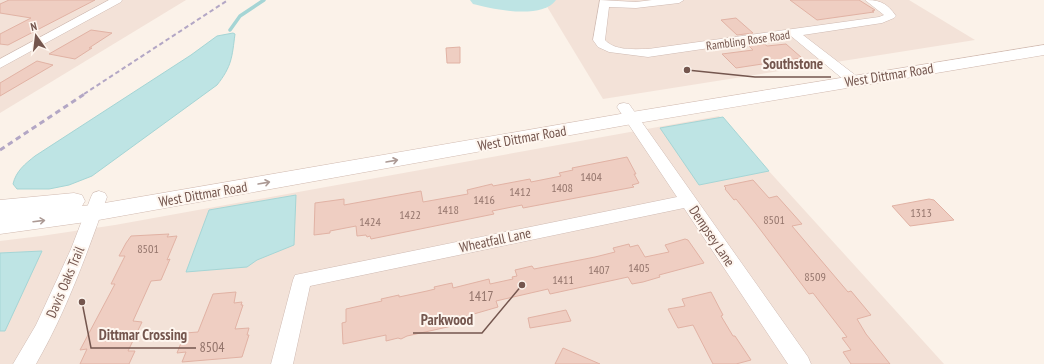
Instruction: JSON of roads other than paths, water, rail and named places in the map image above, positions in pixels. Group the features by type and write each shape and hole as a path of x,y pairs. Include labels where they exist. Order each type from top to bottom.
{"street":[{"path":"0,64 117,0"},
{"path":"605,2 636,5 679,0"},
{"name":"Rambling Rose Road","path":"605,2 599,40 604,47 609,49 655,53 794,33 887,18 890,16 890,13 870,0"},
{"path":"794,33 848,76"},
{"name":"West Dittmar Road","path":"0,225 39,222 96,205 848,76 1044,39"},
{"name":"West Dittmar Road","path":"848,76 1044,50"},
{"name":"Dempsey Lane","path":"628,113 800,364"},
{"name":"Wheatfall Lane","path":"282,364 302,280 688,201"},
{"name":"West Dittmar Road","path":"0,208 50,204 96,205"},
{"name":"Davis Oaks Trail","path":"24,364 44,331 80,249 96,205"}],"water":[{"path":"233,33 235,34 230,61 226,72 217,85 92,176 69,185 49,189 17,189 13,184 14,179 24,165 35,156 191,55 217,36"},
{"path":"723,117 769,171 699,185 660,128"},
{"path":"296,195 294,245 257,260 247,267 186,272 209,210"},
{"path":"42,251 5,331 0,331 0,253"}],"waterway":[{"path":"230,30 240,16 264,0"},
{"path":"479,0 495,4 514,6 532,5 547,0"}],"railway":[{"path":"84,94 228,0"},
{"path":"0,150 86,93"}],"place":[{"name":"Southstone","path":"687,70"},
{"name":"Parkwood","path":"522,285"},
{"name":"Dittmar Crossing","path":"82,302"}]}
